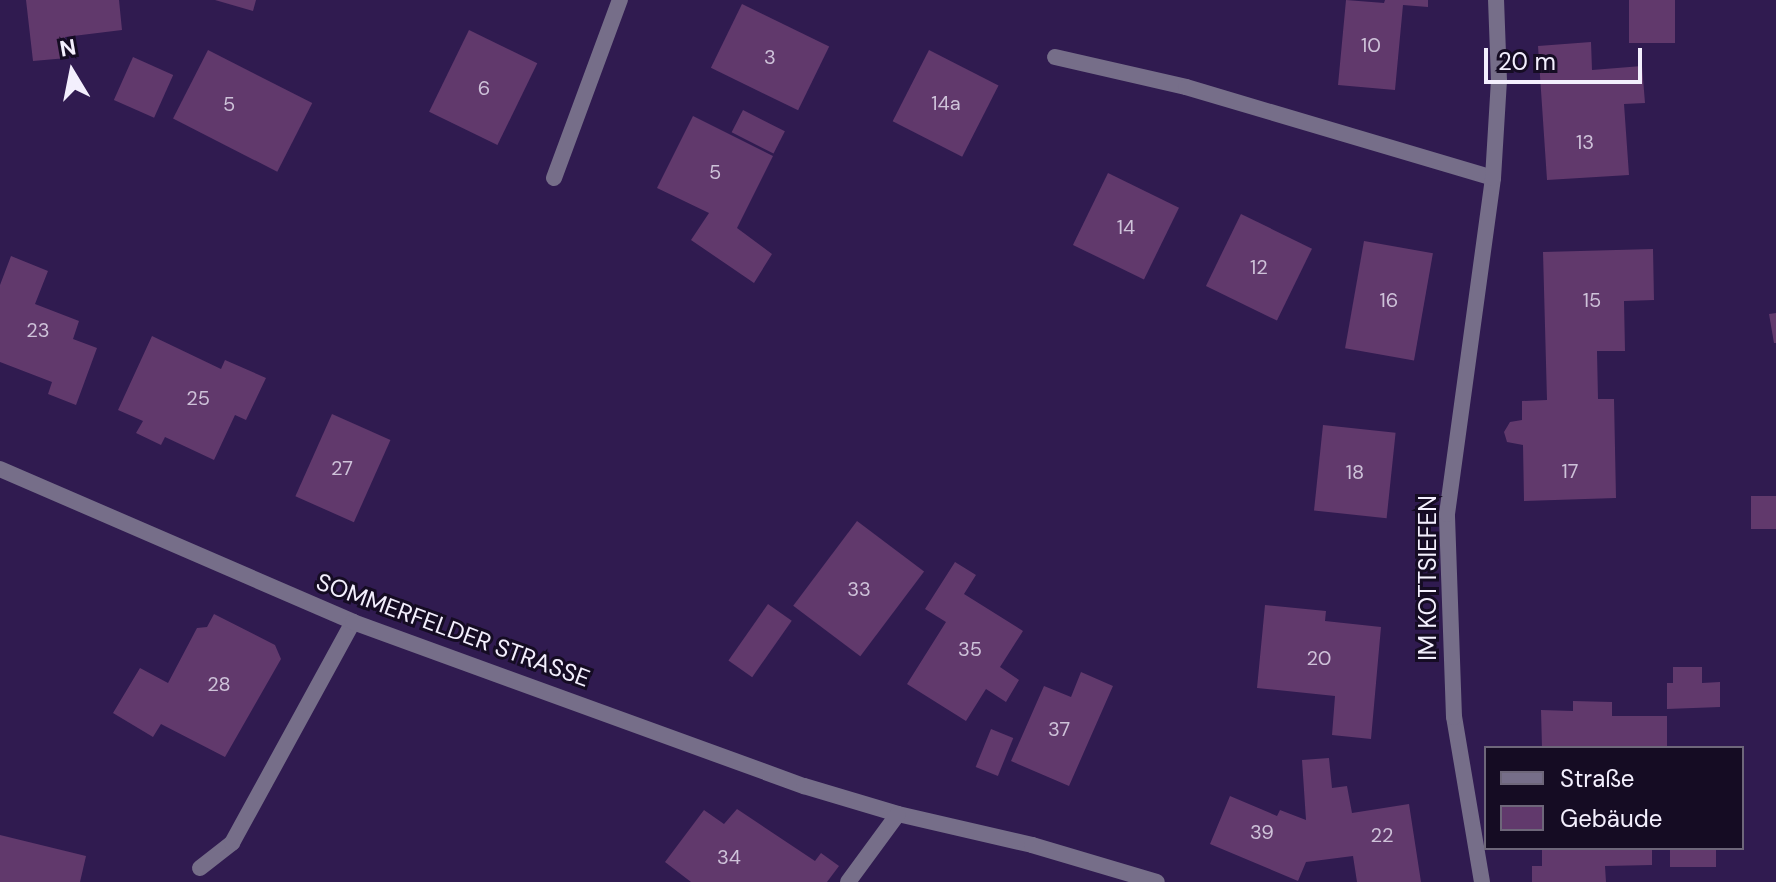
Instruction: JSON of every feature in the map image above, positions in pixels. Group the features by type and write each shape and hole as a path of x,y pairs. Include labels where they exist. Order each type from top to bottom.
{"street":[{"path":"554,178 620,0"},
{"name":"IM KOTTSIEFEN","path":"1482,882 1454,717 1447,514 1493,178 1499,81 1496,0"},
{"path":"1055,57 1186,87 1493,178"},
{"name":"SOMMERFELDER STRASSE","path":"0,469 353,622 804,786 898,814 1032,845 1157,882"},
{"path":"200,868 232,843 353,622"},
{"path":"848,882 898,814"}],"building":[{"path":"26,0 119,0 122,30 65,37 67,58 33,61"},
{"path":"215,0 256,0 253,11"},
{"path":"1346,0 1384,3 1385,0 1428,0 1428,7 1403,5 1395,90 1338,85"},
{"path":"1629,0 1675,0 1675,43 1629,43"},
{"path":"742,4 829,47 798,110 711,68"},
{"path":"469,30 537,63 497,145 429,112"},
{"path":"1591,42 1592,70 1642,66 1645,103 1624,104 1629,175 1547,180 1538,46"},
{"path":"208,50 312,103 277,172 173,119"},
{"path":"929,50 998,85 962,157 893,121"},
{"path":"133,57 173,75 154,118 114,100"},
{"path":"743,110 785,131 774,154 732,132"},
{"path":"693,116 773,156 737,228 772,254 754,283 691,240 709,213 657,188"},
{"path":"1108,173 1179,208 1144,280 1073,245"},
{"path":"1241,214 1312,249 1277,321 1206,286"},
{"path":"1364,241 1433,253 1414,360 1345,348"},
{"path":"1653,249 1654,300 1624,301 1625,351 1597,351 1598,399 1614,399 1616,498 1524,501 1523,445 1507,442 1504,432 1510,422 1522,420 1522,401 1547,400 1543,252"},
{"path":"11,256 48,271 35,304 79,321 73,339 97,348 76,405 48,394 52,382 0,362 0,285"},
{"path":"1776,313 1776,343 1774,343 1769,314"},
{"path":"152,336 221,369 225,360 266,378 246,420 235,415 214,460 165,437 161,445 136,433 143,421 118,410"},
{"path":"332,414 390,440 354,522 295,496"},
{"path":"1323,425 1396,433 1387,518 1314,511"},
{"path":"1751,496 1776,496 1776,529 1751,529"},
{"path":"857,521 924,572 860,656 793,606"},
{"path":"955,562 976,575 964,594 1023,631 1000,667 1019,680 1006,702 986,689 966,721 907,684 946,622 925,609"},
{"path":"768,604 792,621 752,677 728,661"},
{"path":"1265,605 1326,611 1325,621 1381,627 1371,739 1332,735 1335,696 1257,688"},
{"path":"214,614 275,645 281,659 225,757 161,724 153,737 113,713 140,668 168,683 197,628 207,627"},
{"path":"1673,667 1702,667 1702,683 1720,682 1720,707 1667,709 1667,683 1673,683"},
{"path":"1081,672 1113,686 1069,786 1011,761 1044,686 1071,697"},
{"path":"1573,701 1612,702 1612,716 1667,716 1667,746 1542,746 1541,710 1573,711"},
{"path":"991,729 1013,738 998,776 976,767"},
{"path":"1329,758 1332,788 1347,786 1352,813 1409,804 1421,882 1357,882 1353,856 1306,862 1298,881 1210,844 1230,796 1277,816 1280,810 1306,820 1302,760"},
{"path":"737,809 815,861 821,853 839,866 827,882 691,882 665,862 704,810 724,824"},
{"path":"0,835 86,856 80,882 0,882"},
{"path":"1542,850 1652,850 1652,865 1605,866 1606,882 1532,882 1532,866 1542,866"},
{"path":"1670,850 1716,850 1716,867 1670,867"}]}
